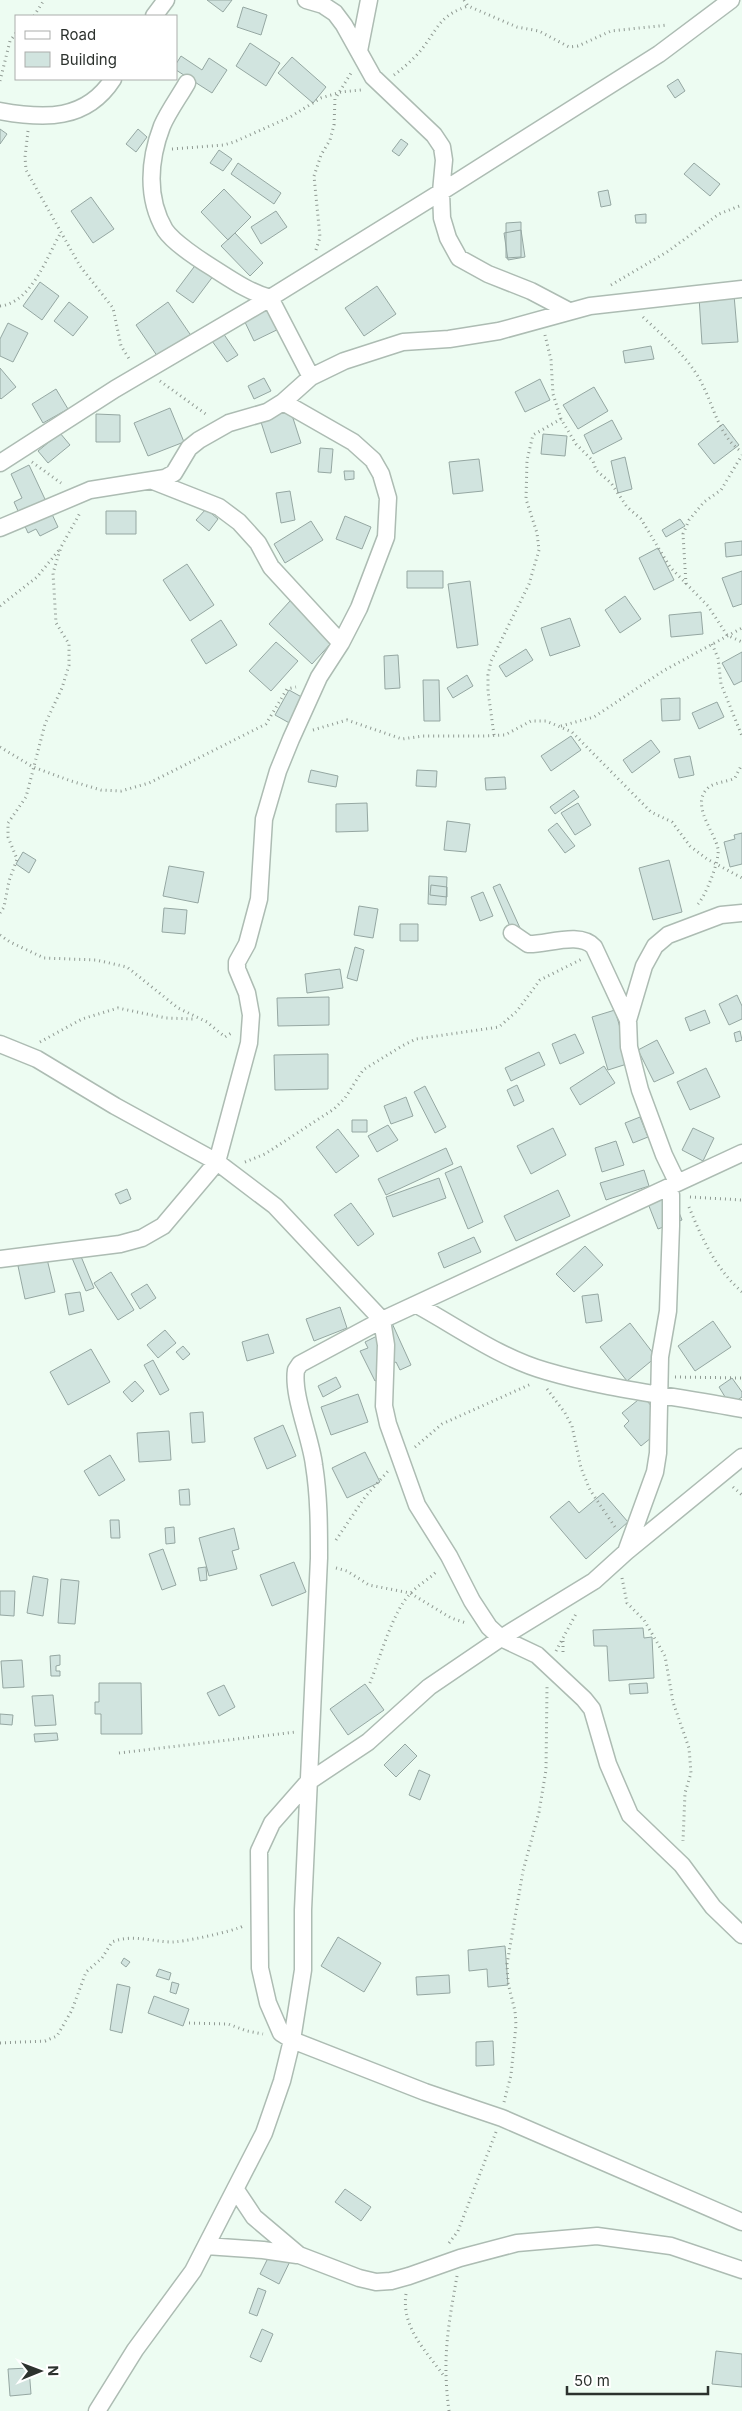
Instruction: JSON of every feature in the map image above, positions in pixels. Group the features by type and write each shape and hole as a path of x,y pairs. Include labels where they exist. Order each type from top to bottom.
{"street":[{"path":"155,15 166,0"},
{"path":"306,0 323,5 335,13 374,77 434,135 442,147 444,160 441,192 442,218 448,238 459,258 488,274 531,291 569,311"},
{"path":"359,52 369,0"},
{"path":"0,463 144,371 270,298 441,192 659,54 731,0"},
{"path":"0,111 30,116 62,115 95,101 112,80"},
{"path":"188,84 163,124 150,168 155,207 166,231 200,260 254,294 270,298 311,377"},
{"path":"0,528 92,489 165,478 174,473 189,448 199,440 229,423 267,412 283,402 311,377 344,361 403,342 449,339 499,331 590,306 742,289"},
{"path":"0,1260 120,1244 142,1238 163,1226 222,1165 249,1043 252,1015 247,993 239,976 238,962 247,944 259,899 264,819 278,771 291,739 319,677 341,644 359,608 386,537 388,498 377,467 353,442 283,402"},
{"path":"153,481 219,507 240,522 258,543 270,567 341,644"},
{"path":"624,1551 655,1472 658,1453 660,1357 668,1311 671,1195 673,1185 640,1090 629,1047 628,1020 644,966 655,946 668,935 721,915 742,913"},
{"path":"512,933 528,944 574,940 590,943 628,1020"},
{"path":"0,1044 73,1078 115,1106 222,1165 274,1206 382,1320 386,1344 384,1406 400,1461 417,1505 449,1556 472,1602 495,1633 537,1655 549,1664 575,1689 592,1709 608,1764 630,1815 682,1865 713,1906 742,1935"},
{"path":"97,2411 135,2350 193,2271 264,2134 282,2081 287,2036 302,1970 308,1782 319,1561 319,1518 314,1464 299,1397 296,1370 300,1364 382,1320 742,1153"},
{"path":"417,1305 542,1375 742,1410"},
{"path":"742,1458 624,1551 594,1581 495,1633 429,1687 368,1742 308,1782 272,1823 259,1851 261,1898 260,1968 268,2003 287,2036 425,2092 502,2118 742,2222"},
{"path":"236,2190 254,2217 299,2256"},
{"path":"206,2246 263,2250 299,2256 358,2278 383,2281 409,2276 460,2258 516,2243 597,2236 671,2246 742,2270"}],"path":[{"path":"35,15 44,0"},
{"path":"464,0 468,6 517,26 539,30 569,47 578,46 611,30 653,28 672,24"},
{"path":"381,84 402,69 418,53 441,20 450,13 468,6"},
{"path":"0,81 10,41 15,34"},
{"path":"311,256 320,237 314,176 330,140 334,125 335,99 348,80 359,52"},
{"path":"150,168 168,151 178,147 213,146 234,142 290,117 321,98 341,92"},
{"path":"30,116 25,157 26,170 80,266 113,308 124,354 144,371 204,414 229,423"},
{"path":"590,306 605,290 622,277 667,252 718,214 742,205"},
{"path":"0,306 10,305 33,283 44,268 60,233"},
{"path":"628,302 684,356 700,380 724,435 742,454 720,490 704,502 689,520 684,534 686,584"},
{"path":"543,319 551,360 553,394 561,419 576,444 593,461 596,470 611,483 627,507 641,519 670,567 708,606 727,635 742,642"},
{"path":"494,735 488,692 488,675 491,660 529,584 538,550 537,533 526,500 527,460 533,435 561,419"},
{"path":"0,606 37,577 61,547 92,489 69,487 55,481 18,450"},
{"path":"0,912 4,908 9,880 17,858 8,838 8,823 26,797 45,724 62,688 69,665 69,644 56,623 53,573 61,547"},
{"path":"561,727 594,717 663,671 742,628"},
{"path":"712,644 718,658 721,684 742,736"},
{"path":"0,746 33,766 101,790 121,791 149,783 266,724 287,689 295,686 311,696"},
{"path":"291,739 334,722 347,720 402,739 423,736 505,734 531,721 546,721 572,732 651,812 672,822 690,846 715,864 742,878"},
{"path":"694,908 706,892 718,851 704,815 704,794 711,786 735,778 742,764"},
{"path":"0,934 10,942 44,958 96,960 127,967 178,1008 207,1022 225,1037 252,1015"},
{"path":"222,1165 265,1154 334,1109 345,1098 363,1070 416,1038 499,1027 517,1011 540,980 582,959 597,954"},
{"path":"20,1052 82,1019 108,1009 124,1008 166,1018 198,1019"},
{"path":"742,1200 685,1197 702,1237 715,1261 742,1292"},
{"path":"495,1633 451,1618 410,1593 369,1585 347,1571 319,1561 352,1520 377,1483 430,1432 442,1424 519,1391 542,1375 572,1426 581,1468 590,1490 624,1551 627,1603 644,1620 665,1656 673,1702 689,1748 691,1773 685,1793 682,1865"},
{"path":"659,1376 742,1378"},
{"path":"370,1682 398,1612 410,1593 432,1577 449,1556"},
{"path":"426,2270 458,2232 502,2118 511,2076 516,2025 515,2011 508,1984 507,1964 523,1871 539,1812 546,1770 549,1664 579,1607"},
{"path":"119,1753 312,1731"},
{"path":"0,2043 45,2042 57,2036 72,2010 86,1972 102,1958 112,1942 137,1936 170,1942 184,1942 238,1929 248,1920 261,1898"},
{"path":"189,2023 228,2024 260,2034 287,2036"},
{"path":"449,2411 445,2378 445,2347 460,2258"},
{"path":"409,2276 404,2306 405,2315 412,2331 445,2378"}],"building":[{"path":"207,0 232,0 223,12"},
{"path":"243,7 267,15 261,35 237,27"},
{"path":"250,43 280,63 266,86 236,66"},
{"path":"181,56 202,70 209,58 227,70 212,93 178,71 178,61"},
{"path":"292,57 326,87 313,103 278,73"},
{"path":"678,79 685,91 675,98 667,86"},
{"path":"0,129 7,134 0,144"},
{"path":"138,129 147,137 136,152 126,144"},
{"path":"401,139 408,144 399,156 392,151"},
{"path":"219,150 232,159 223,171 210,163"},
{"path":"238,163 281,193 274,204 231,174"},
{"path":"694,163 720,184 710,196 684,174"},
{"path":"224,189 251,217 228,240 201,212"},
{"path":"608,190 611,205 601,207 598,192"},
{"path":"91,197 114,229 93,243 71,211"},
{"path":"276,211 287,227 261,244 251,227"},
{"path":"646,214 646,223 636,223 635,215"},
{"path":"521,222 521,257 506,258 506,223"},
{"path":"521,230 525,257 508,260 504,233"},
{"path":"235,233 263,263 250,276 221,246"},
{"path":"197,263 214,275 193,303 176,291"},
{"path":"40,282 59,296 42,320 23,306"},
{"path":"377,286 396,314 364,336 345,308"},
{"path":"734,295 738,342 702,344 699,297"},
{"path":"69,302 88,317 73,336 54,321"},
{"path":"168,302 192,337 160,360 136,325"},
{"path":"276,302 287,325 254,341 243,318"},
{"path":"8,323 28,333 13,362 0,356 0,339"},
{"path":"223,333 238,355 227,362 212,341"},
{"path":"651,346 654,359 625,363 623,351"},
{"path":"0,368 16,387 1,399 0,398"},
{"path":"264,378 271,391 254,399 248,386"},
{"path":"540,379 550,400 525,412 515,392"},
{"path":"594,387 608,411 578,429 563,405"},
{"path":"56,389 68,409 43,423 32,404"},
{"path":"170,408 184,442 148,456 134,423"},
{"path":"290,409 301,443 271,453 260,419"},
{"path":"96,414 120,415 120,442 96,442"},
{"path":"612,420 622,439 593,454 584,435"},
{"path":"723,424 739,445 714,464 698,444"},
{"path":"60,433 70,445 48,463 38,451"},
{"path":"543,434 567,436 565,456 541,454"},
{"path":"320,448 333,449 331,473 318,472"},
{"path":"625,457 632,489 618,493 611,461"},
{"path":"479,459 483,491 453,494 449,462"},
{"path":"29,465 58,527 40,536 36,529 28,533 14,502 22,498 11,474"},
{"path":"344,471 354,471 354,479 345,480"},
{"path":"290,491 295,520 281,523 276,493"},
{"path":"206,509 218,519 209,531 196,520"},
{"path":"106,511 136,511 136,534 106,534"},
{"path":"345,516 371,527 362,549 336,539"},
{"path":"680,519 685,526 666,537 662,530"},
{"path":"311,521 323,540 285,563 274,544"},
{"path":"742,541 742,555 726,557 725,543"},
{"path":"658,548 674,580 654,590 639,558"},
{"path":"187,564 214,605 190,621 163,580"},
{"path":"407,571 443,571 443,588 407,588"},
{"path":"742,571 742,604 733,607 722,578"},
{"path":"470,581 478,645 457,648 448,584"},
{"path":"625,596 641,619 620,633 605,610"},
{"path":"290,601 333,641 312,664 269,624"},
{"path":"701,612 703,634 671,637 669,615"},
{"path":"570,618 580,646 550,656 541,628"},
{"path":"221,620 237,645 206,664 191,640"},
{"path":"276,642 298,661 271,691 249,671"},
{"path":"526,649 533,660 506,677 499,666"},
{"path":"742,652 742,681 734,685 722,663"},
{"path":"398,655 400,688 385,689 384,656"},
{"path":"467,675 473,686 453,698 447,688"},
{"path":"423,680 439,680 440,721 424,721"},
{"path":"289,690 307,700 293,725 275,715"},
{"path":"680,698 680,720 662,721 661,699"},
{"path":"717,702 724,717 699,729 692,713"},
{"path":"571,736 581,750 551,771 541,756"},
{"path":"651,740 660,752 632,773 623,760"},
{"path":"690,756 694,775 679,778 674,759"},
{"path":"311,770 338,776 336,787 308,782"},
{"path":"417,770 437,771 436,787 416,786"},
{"path":"505,777 506,789 486,790 485,778"},
{"path":"574,790 579,797 555,814 550,807"},
{"path":"367,803 368,831 336,832 336,804"},
{"path":"578,803 591,825 575,835 561,813"},
{"path":"447,821 470,824 466,852 444,850"},
{"path":"557,823 575,846 565,853 548,830"},
{"path":"742,833 742,864 730,867 724,842 735,839 734,835"},
{"path":"23,852 36,860 29,873 16,864"},
{"path":"669,860 682,912 653,920 639,868"},
{"path":"169,866 204,872 198,903 163,896"},
{"path":"429,876 447,877 446,905 428,904"},
{"path":"500,884 520,928 512,931 493,887"},
{"path":"431,885 447,887 447,897 430,895"},
{"path":"483,892 493,916 480,921 471,897"},
{"path":"359,906 378,909 373,938 354,935"},
{"path":"164,908 187,910 185,934 162,932"},
{"path":"400,924 418,924 418,941 400,941"},
{"path":"355,947 364,950 357,981 347,978"},
{"path":"340,969 343,988 307,993 305,974"},
{"path":"737,995 742,1006 742,1019 729,1025 719,1004"},
{"path":"329,997 329,1025 278,1026 277,998"},
{"path":"615,1010 630,1063 608,1070 592,1017"},
{"path":"705,1010 710,1023 690,1031 685,1018"},
{"path":"740,1031 742,1040 736,1042 734,1033"},
{"path":"575,1034 584,1053 560,1064 552,1044"},
{"path":"657,1040 674,1073 654,1082 638,1050"},
{"path":"539,1052 545,1065 511,1081 505,1068"},
{"path":"328,1054 328,1089 275,1090 274,1055"},
{"path":"604,1066 615,1083 580,1105 570,1088"},
{"path":"706,1068 720,1097 690,1110 677,1082"},
{"path":"517,1085 524,1101 514,1106 507,1090"},
{"path":"425,1086 446,1127 435,1133 414,1092"},
{"path":"406,1097 413,1116 391,1124 384,1106"},
{"path":"640,1117 648,1137 633,1143 625,1123"},
{"path":"352,1120 367,1120 367,1132 352,1132"},
{"path":"388,1125 398,1140 377,1152 368,1136"},
{"path":"553,1128 566,1155 531,1174 517,1146"},
{"path":"693,1128 714,1138 703,1161 682,1150"},
{"path":"338,1129 359,1156 336,1173 316,1147"},
{"path":"616,1141 624,1165 602,1172 595,1148"},
{"path":"446,1148 453,1164 386,1195 378,1179"},
{"path":"461,1166 483,1222 468,1229 445,1173"},
{"path":"644,1170 649,1186 606,1200 600,1183"},
{"path":"439,1178 446,1198 393,1217 386,1197"},
{"path":"127,1189 131,1199 120,1204 115,1194"},
{"path":"558,1190 570,1216 516,1241 504,1216"},
{"path":"671,1192 682,1220 658,1229 647,1201"},
{"path":"351,1203 374,1234 358,1246 334,1215"},
{"path":"474,1237 481,1252 444,1268 438,1253"},
{"path":"585,1246 603,1265 574,1292 556,1274"},
{"path":"80,1254 94,1288 86,1291 72,1258"},
{"path":"47,1259 55,1292 25,1299 18,1266"},
{"path":"111,1272 134,1310 118,1320 94,1283"},
{"path":"147,1284 156,1298 140,1309 131,1294"},
{"path":"80,1292 84,1311 69,1315 65,1294"},
{"path":"598,1294 602,1321 586,1323 582,1296"},
{"path":"340,1307 347,1328 314,1341 306,1319"},
{"path":"391,1321 411,1365 400,1370 396,1362 387,1366 390,1374 375,1381 360,1351 368,1348 365,1342 381,1334"},
{"path":"713,1321 731,1347 695,1371 678,1346"},
{"path":"630,1323 656,1357 627,1381 600,1347"},
{"path":"165,1330 176,1343 158,1358 147,1345"},
{"path":"268,1334 274,1353 247,1361 242,1342"},
{"path":"183,1346 190,1354 183,1360 176,1352"},
{"path":"91,1349 110,1382 68,1405 50,1372"},
{"path":"153,1360 169,1390 160,1395 144,1365"},
{"path":"336,1377 341,1387 323,1397 318,1386"},
{"path":"732,1378 742,1392 742,1397 730,1405 719,1387"},
{"path":"135,1381 144,1391 132,1402 123,1392"},
{"path":"358,1394 368,1422 331,1435 321,1407"},
{"path":"643,1396 667,1425 641,1446 624,1426 629,1421 622,1413"},
{"path":"203,1412 205,1442 192,1443 190,1413"},
{"path":"283,1425 296,1456 267,1469 254,1438"},
{"path":"169,1431 171,1460 139,1462 137,1433"},
{"path":"365,1452 380,1482 347,1498 332,1468"},
{"path":"110,1455 125,1480 99,1496 84,1471"},
{"path":"189,1489 190,1505 180,1505 179,1490"},
{"path":"603,1493 628,1522 586,1559 550,1517 569,1501 579,1513"},
{"path":"110,1520 119,1520 120,1538 111,1538"},
{"path":"174,1527 175,1543 166,1544 165,1528"},
{"path":"234,1528 239,1549 232,1551 237,1569 209,1576 199,1538"},
{"path":"163,1549 176,1585 162,1590 149,1554"},
{"path":"294,1562 306,1592 272,1606 260,1575"},
{"path":"206,1567 207,1580 200,1581 198,1568"},
{"path":"33,1576 48,1579 43,1616 27,1613"},
{"path":"61,1579 79,1581 75,1624 58,1623"},
{"path":"0,1591 15,1591 14,1616 0,1615"},
{"path":"643,1628 644,1638 652,1637 654,1678 609,1681 607,1646 594,1646 593,1630"},
{"path":"60,1655 60,1665 56,1666 56,1671 60,1671 60,1676 51,1676 50,1656"},
{"path":"22,1660 24,1687 3,1688 1,1661"},
{"path":"99,1683 141,1683 142,1734 101,1734 101,1714 95,1714 95,1702 99,1702"},
{"path":"647,1683 648,1693 630,1694 629,1684"},
{"path":"365,1684 384,1710 348,1735 330,1709"},
{"path":"224,1685 235,1707 219,1716 207,1693"},
{"path":"53,1695 56,1725 35,1726 32,1696"},
{"path":"0,1714 13,1715 12,1725 0,1724"},
{"path":"57,1733 58,1740 35,1742 34,1734"},
{"path":"405,1744 417,1756 396,1777 384,1765"},
{"path":"419,1770 430,1775 420,1800 409,1795"},
{"path":"338,1937 381,1963 364,1992 321,1966"},
{"path":"505,1946 508,1985 488,1987 487,1969 469,1971 468,1950"},
{"path":"124,1958 130,1962 126,1967 121,1963"},
{"path":"159,1969 171,1973 169,1980 156,1976"},
{"path":"449,1975 450,1993 417,1995 416,1977"},
{"path":"172,1982 179,1984 176,1994 170,1992"},
{"path":"117,1984 130,1987 122,2033 110,2030"},
{"path":"154,1996 189,2009 183,2026 148,2013"},
{"path":"493,2041 494,2065 476,2066 476,2042"},
{"path":"345,2189 371,2207 361,2221 335,2202"},
{"path":"275,2244 294,2253 279,2284 260,2274"},
{"path":"258,2288 266,2291 257,2316 249,2313"},
{"path":"262,2329 273,2334 261,2362 250,2357"},
{"path":"716,2351 742,2354 742,2387 712,2384"},
{"path":"29,2368 31,2394 10,2396 8,2369"}]}
